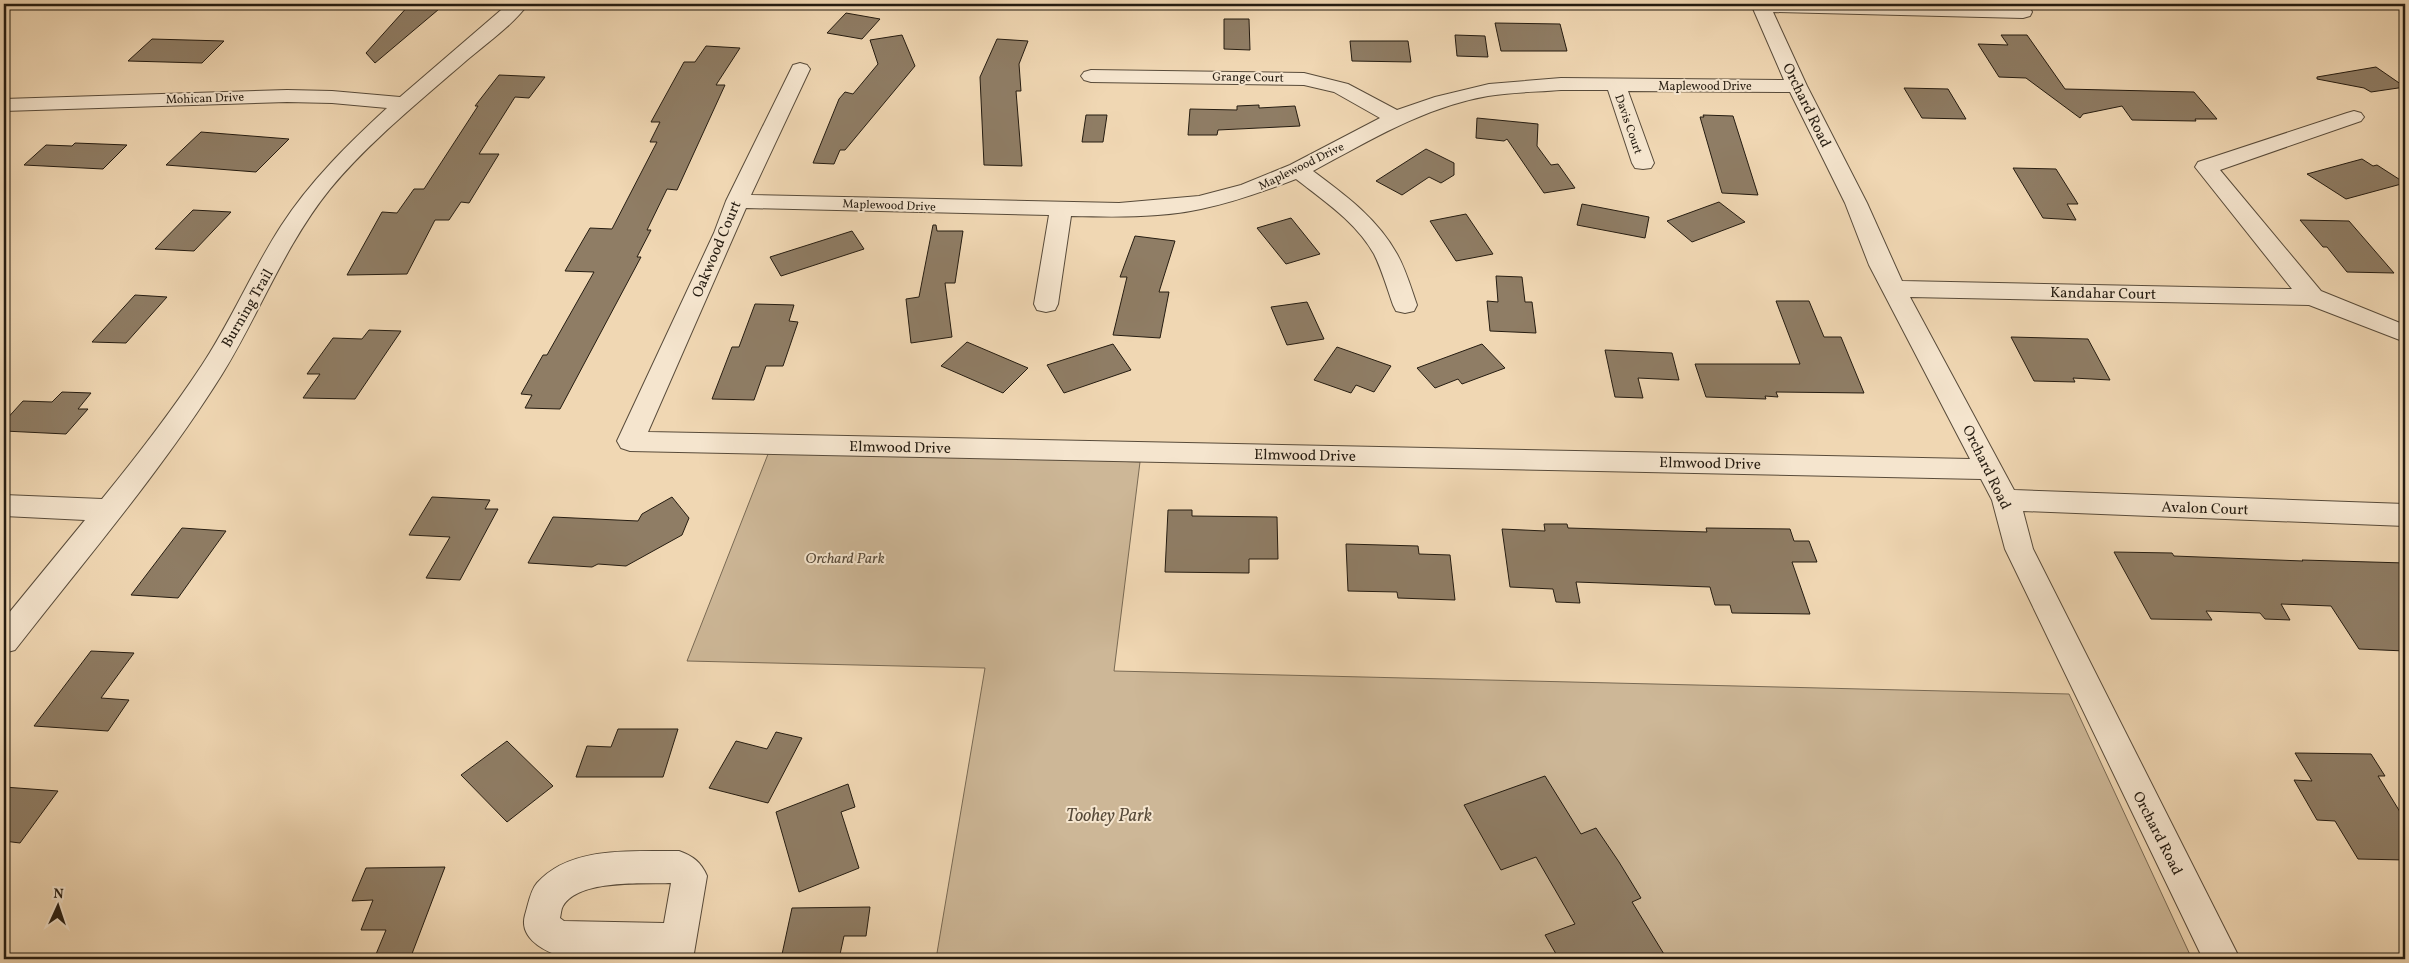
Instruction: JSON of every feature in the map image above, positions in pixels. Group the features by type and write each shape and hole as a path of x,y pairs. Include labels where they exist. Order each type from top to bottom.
{"street":[{"name":"Burning Trail","path":"4,641 156,448 210,371 290,231 309,202 357,148 519,4"},
{"path":"1760,5 2023,12"},
{"name":"Orchard Road","path":"1760,5 1797,86 1856,203 1881,265 2006,500 2019,549 2222,959"},
{"name":"Oakwood Court","path":"635,430 725,233 737,201 800,69"},
{"name":"Grange Court","path":"1091,76 1272,77 1304,79 1341,88 1396,118"},
{"name":"Maplewood Drive","path":"737,201 1134,210 1199,203 1249,190 1298,170 1396,118 1442,101 1489,90 1535,84 1797,86"},
{"name":"Davis Court","path":"1616,85 1643,162"},
{"name":"Mohican Drive","path":"4,105 287,96 332,97 405,104"},
{"name":"Kandahar Court","path":"2312,297 2206,167 2354,117"},
{"path":"1298,170 1356,217 1371,232 1389,262 1405,305"},
{"path":"1046,304 1061,209"},
{"name":"Kandahar Court","path":"1894,289 2312,297 2405,334"},
{"name":"Elmwood Drive","path":"635,430 630,441 1990,469"},
{"name":"Avalon Court","path":"2006,500 2405,515"},
{"path":"4,506 108,510"},
{"path":"678,867 690,876 677,950 557,938 540,924 548,896 569,878 606,869 678,867"}],"green space":[{"name":"Toohey Park","path":"770,449 1140,462 1114,671 2069,694 2192,959 936,959 985,668 687,661"}],"building":[{"path":"410,4 445,4 375,63 366,53"},
{"path":"846,13 880,19 862,39 827,33"},
{"path":"1224,19 1249,19 1250,50 1224,49"},
{"path":"1495,23 1560,24 1567,51 1501,51"},
{"path":"902,35 915,66 845,150 840,150 834,164 813,163 839,99 845,92 853,94 878,64 870,40"},
{"path":"1455,35 1485,36 1488,57 1457,56"},
{"path":"2001,35 2027,35 2065,89 2194,92 2217,119 2195,119 2196,121 2132,120 2122,106 2083,114 2080,118 2026,78 1999,77 1978,44 2008,45"},
{"path":"152,39 224,41 202,63 128,61"},
{"path":"997,39 1028,41 1019,64 1021,91 1016,91 1022,166 984,165 980,77"},
{"path":"1350,41 1408,41 1411,62 1352,61"},
{"path":"706,46 740,48 716,85 725,85 677,190 667,189 647,230 651,230 637,257 641,257 560,409 525,408 532,395 521,394 543,355 547,355 594,272 565,271 590,228 612,229 657,142 650,142 660,122 651,122 684,62 695,62"},
{"path":"2376,67 2405,87 2371,92 2364,88 2317,79 2317,77"},
{"path":"499,75 545,77 529,98 515,97 479,154 499,154 469,203 461,202 449,220 435,220 407,274 347,275 382,212 397,213 414,189 424,189 478,106 475,106"},
{"path":"1904,88 1948,89 1966,119 1922,118"},
{"path":"1259,105 1259,108 1295,106 1300,126 1218,130 1217,135 1188,135 1190,109 1237,110 1237,106"},
{"path":"1086,115 1107,115 1103,142 1082,142"},
{"path":"1703,115 1733,116 1758,195 1722,193 1700,117 1704,117"},
{"path":"1477,118 1538,124 1537,146 1551,165 1558,164 1575,188 1544,193 1507,139 1504,141 1476,138"},
{"path":"201,132 289,139 256,172 166,165"},
{"path":"75,143 127,145 103,169 24,165 46,145 72,146"},
{"path":"1426,149 1454,163 1454,175 1441,183 1429,177 1402,195 1376,181"},
{"path":"2362,159 2373,166 2377,165 2405,183 2346,199 2307,174"},
{"path":"2013,168 2056,169 2078,204 2067,204 2076,220 2043,218"},
{"path":"1719,202 1745,222 1692,242 1667,221"},
{"path":"1582,204 1649,217 1645,238 1577,225"},
{"path":"193,210 231,212 194,251 155,249"},
{"path":"1466,214 1493,254 1456,261 1430,221"},
{"path":"1291,218 1320,254 1286,264 1257,228"},
{"path":"2300,220 2349,221 2394,273 2347,272 2327,247 2323,247"},
{"path":"933,225 936,225 937,231 963,231 955,283 945,283 952,337 911,343 906,299 919,297"},
{"path":"852,231 864,249 781,276 770,257"},
{"path":"1135,236 1175,241 1159,292 1169,292 1160,338 1113,335 1127,277 1120,277"},
{"path":"1496,276 1522,277 1525,302 1532,302 1536,333 1490,331 1487,301 1498,302"},
{"path":"135,295 167,297 126,343 92,342"},
{"path":"1776,301 1809,301 1824,337 1841,337 1864,393 1776,392 1778,397 1765,396 1766,399 1706,397 1695,364 1800,364"},
{"path":"1307,302 1324,339 1287,345 1271,307"},
{"path":"755,304 794,305 789,321 798,322 783,366 766,366 754,400 712,399 732,347 739,347"},
{"path":"369,330 401,331 355,399 303,398 320,374 307,374 333,338 362,339"},
{"path":"2011,337 2088,339 2110,380 2073,378 2075,382 2034,381"},
{"path":"967,342 1028,368 1003,393 941,366"},
{"path":"1113,344 1131,370 1064,393 1047,365"},
{"path":"1482,344 1505,368 1462,384 1458,379 1435,388 1417,368"},
{"path":"1337,347 1391,366 1374,392 1356,385 1351,393 1314,380"},
{"path":"1605,350 1672,353 1679,380 1638,378 1643,398 1615,397"},
{"path":"62,392 91,393 78,409 88,409 66,434 4,431 4,422 23,401 52,402"},
{"path":"432,497 490,500 485,509 498,509 460,580 426,578 450,537 409,535"},
{"path":"672,497 689,518 682,535 626,566 598,564 592,567 528,563 553,517 638,521 642,514"},
{"path":"1168,510 1192,510 1192,516 1277,517 1278,559 1249,559 1249,573 1165,572"},
{"path":"1544,524 1567,524 1568,528 1707,532 1706,528 1790,529 1794,541 1809,541 1817,562 1792,562 1810,614 1732,613 1730,605 1715,605 1710,587 1576,582 1580,603 1556,602 1553,589 1510,587 1502,529 1545,531"},
{"path":"182,528 226,531 178,598 131,595"},
{"path":"1346,544 1418,546 1419,554 1450,555 1455,600 1398,598 1397,592 1348,591"},
{"path":"2114,552 2172,553 2174,556 2303,561 2405,563 2405,651 2359,649 2331,606 2281,604 2290,620 2265,619 2260,613 2206,611 2212,620 2151,619"},
{"path":"91,651 134,653 101,698 129,700 108,731 34,726"},
{"path":"618,729 678,729 663,777 576,777 587,746 611,747"},
{"path":"776,732 802,738 768,803 709,788 736,741 767,749"},
{"path":"507,741 553,786 507,822 461,775"},
{"path":"2295,753 2371,754 2385,776 2378,776 2405,820 2405,860 2358,859 2335,821 2317,820 2294,780 2312,781"},
{"path":"1545,776 1581,834 1596,828 1619,862 1641,898 1632,902 1667,959 1559,959 1545,935 1575,924 1536,857 1501,870 1464,805"},
{"path":"848,784 855,807 841,812 859,868 799,892 776,812"},
{"path":"4,787 58,791 20,843 4,841"},
{"path":"445,867 410,959 374,959 386,930 361,930 373,900 352,901 366,868"},
{"path":"870,907 866,936 844,936 839,959 781,959 792,908"}],"park label":[{"name":"Orchard Park","path":"845,558"}]}
